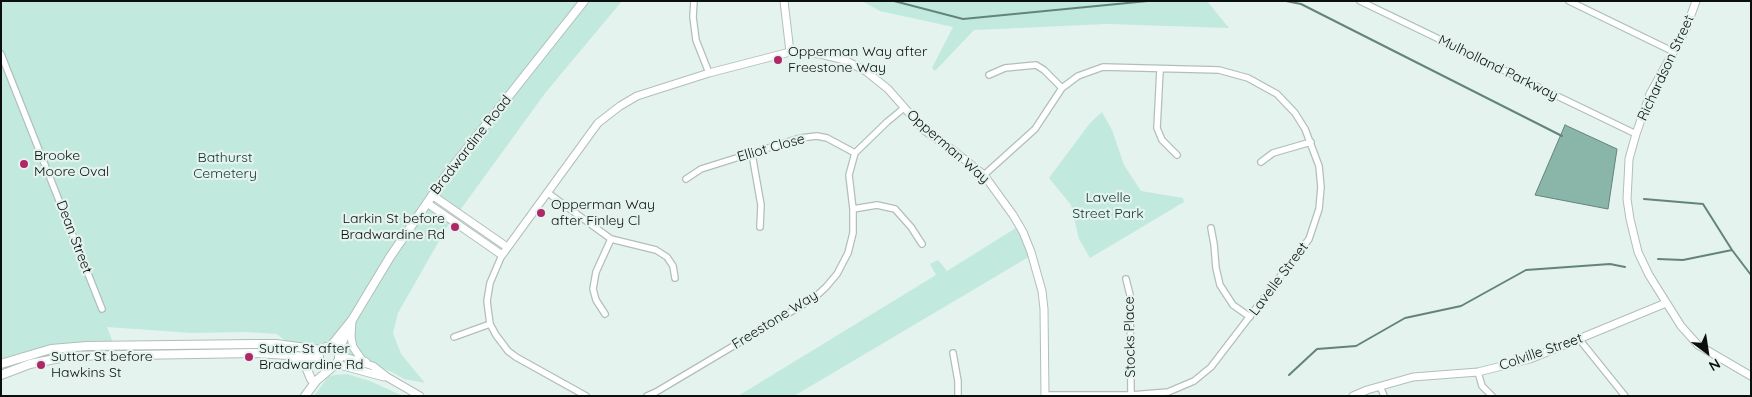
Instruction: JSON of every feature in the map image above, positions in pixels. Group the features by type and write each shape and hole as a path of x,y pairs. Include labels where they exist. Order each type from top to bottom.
{"main road":[{"name":"Bradwardine Road","path":"331,346 352,320 390,257 447,174 584,1"},
{"name":"Bradwardine Road","path":"339,354 352,320"},
{"path":"1,364 51,349 87,346 276,344 321,350 331,346 339,354 334,366 306,392"},
{"path":"306,392 321,350"},
{"path":"1,374 30,364 70,356 288,354 319,360 324,366 334,366"},
{"path":"288,354 302,363 312,379"}],"street":[{"path":"694,1 693,17 696,40 709,73"},
{"path":"784,1 790,52"},
{"name":"Mulholland Parkway","path":"1360,1 1636,134"},
{"path":"1570,1 1674,52"},
{"name":"Richardson Street","path":"1696,1 1686,29 1650,94 1636,134 1629,159 1627,199 1638,252 1649,275 1681,326 1698,345 1751,376"},
{"name":"Opperman Way","path":"507,247 598,123 637,96 709,73 790,52 820,54 845,60 868,72 888,89 924,130 954,150 984,175 1013,215 1023,232 1035,264 1042,291 1045,395"},
{"name":"Dean Street","path":"1,54 102,309"},
{"path":"989,76 1005,68 1036,65 1044,70 1062,88"},
{"name":"Lavelle Street","path":"984,175 1035,129 1062,88 1078,76 1103,67 1160,70 1219,70 1248,78 1276,94 1295,113 1306,129 1319,166 1321,187 1320,209 1309,239 1211,367 1194,381 1168,392 1045,395"},
{"path":"1160,70 1157,128 1162,140 1177,155"},
{"path":"855,153 904,108"},
{"name":"Elliot Close","path":"686,179 701,169 800,138 816,136 827,138 855,153"},
{"path":"1261,162 1273,153 1311,142"},
{"name":"Freestone Way","path":"647,396 814,298 826,287 837,274 848,253 853,233 850,175 855,153"},
{"path":"752,154 761,205 760,227"},
{"path":"548,193 611,239 656,250 667,257 673,266 676,278"},
{"path":"432,195 507,247 492,275 488,291 487,301 490,324 496,335 510,353 586,396"},
{"path":"427,203 502,254"},
{"path":"853,209 877,205 895,209 911,226 922,244"},
{"path":"1211,228 1220,284 1233,305 1250,317"},
{"path":"605,314 596,300 593,288 596,272 611,239"},
{"name":"Stocks Place","path":"1126,279 1130,295 1131,394"},
{"name":"Colville Street","path":"1353,396 1413,377 1478,372 1530,359 1666,303"},
{"path":"352,320 351,337 353,347 362,360 420,396"},
{"path":"454,337 490,324"},
{"path":"1580,339 1625,396"},
{"path":"953,353 958,381 958,396"},
{"path":"339,354 373,366"},
{"path":"334,366 387,377"},
{"path":"1478,372 1482,386 1492,396"},
{"path":"1380,386 1384,396"}],"green space":[{"name":"Bathurst Cemetery","path":"622,1 546,92 458,213 433,195 427,202 451,220 398,313 393,333 401,354 425,383 404,379 392,372 339,355 351,323 324,348 290,345 277,334 245,332 192,333 107,327 114,345 68,347 1,364 1,2"},
{"path":"862,1 1207,1 1229,28 1107,24 974,30 935,71 932,68 953,27 880,11"},
{"name":"Lavelle Street Park","path":"1102,112 1112,130 1124,165 1141,191 1183,198 1184,202 1090,258 1079,239 1071,205 1049,178 1090,123"},
{"path":"1019,226 1032,255 794,396 738,396 936,275 930,264 938,260 947,271"},
{"path":"347,374 370,381 403,396 314,396 328,377"}],"shaded area":[{"path":"1565,125 1617,149 1608,209 1535,195"}],"waterway":[{"path":"894,1 963,19 1148,1"},
{"path":"1286,1 1301,4 1562,136"},
{"path":"1644,199 1703,204 1732,250 1751,275"},
{"path":"1658,259 1683,260 1732,250"},
{"path":"1289,375 1317,349 1356,346 1405,318 1461,306 1526,270 1610,264 1625,267"}],"place":[{"name":"Opperman Way after Freestone Way","path":"778,60"},
{"name":"Brooke Moore Oval","path":"24,164"},
{"name":"Opperman Way after Finley Cl","path":"541,213"},
{"name":"Larkin St before Bradwardine Rd","path":"455,227"},
{"name":"Suttor St after Bradwardine Rd","path":"249,357"},
{"name":"Suttor St before Hawkins St","path":"41,365"}]}
